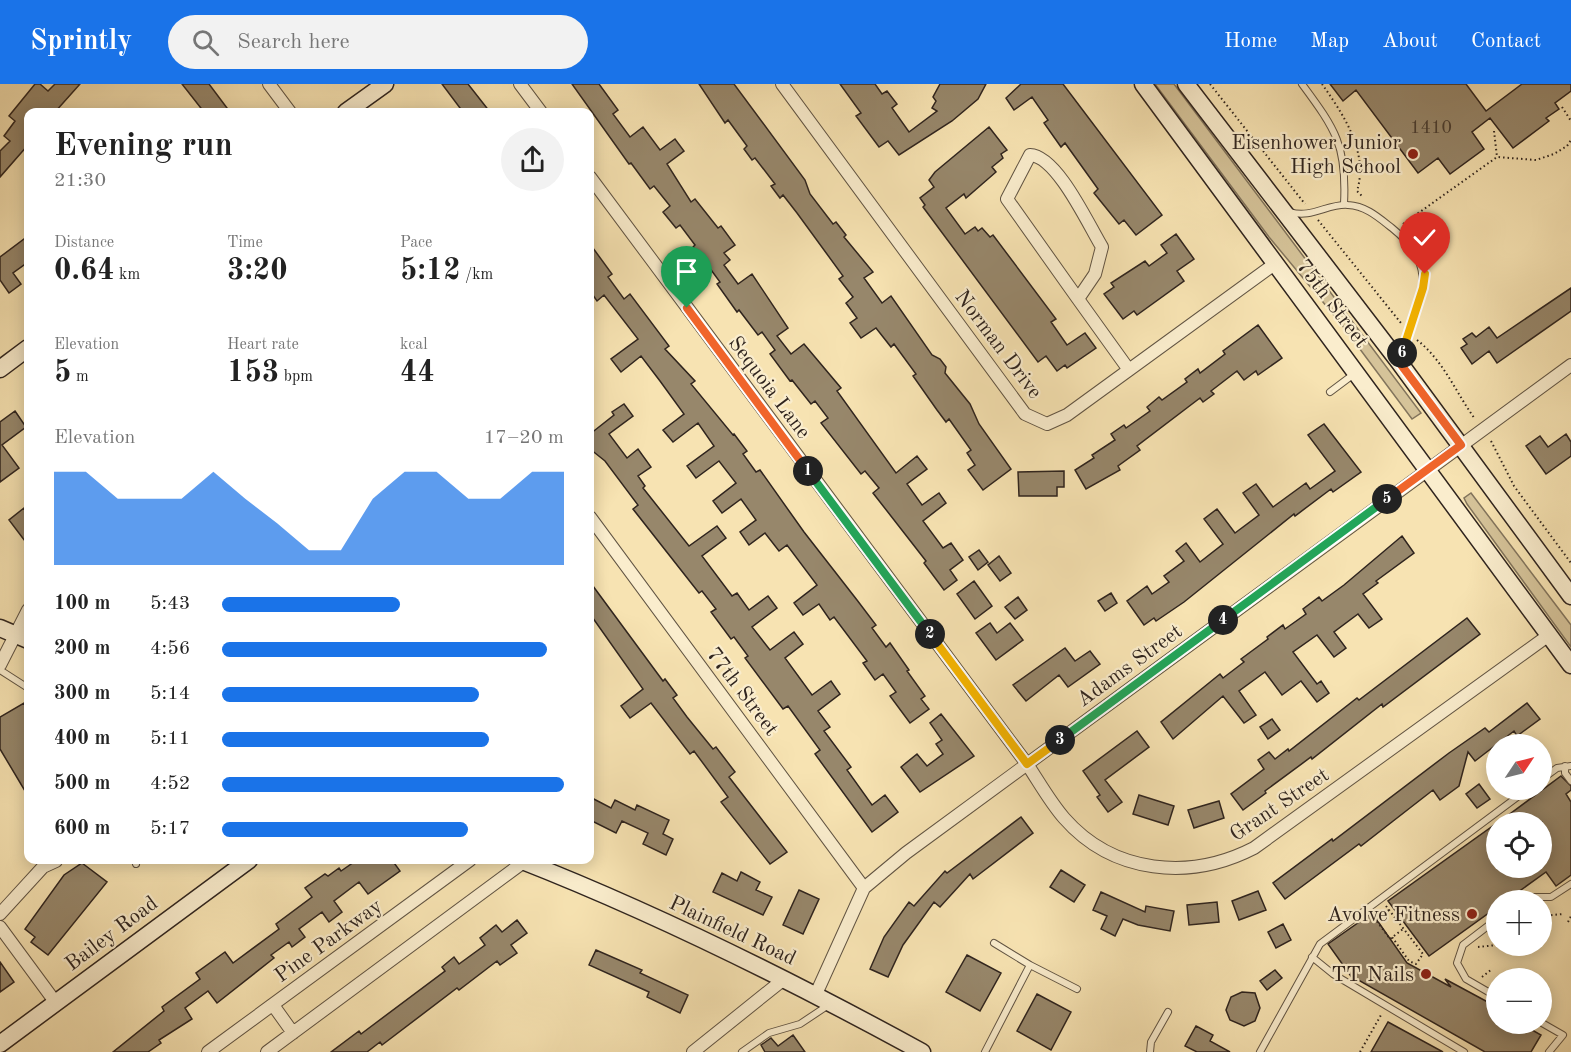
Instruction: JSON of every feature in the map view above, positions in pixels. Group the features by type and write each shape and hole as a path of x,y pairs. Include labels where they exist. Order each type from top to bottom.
{"main road":[{"path":"352,108 385,84"},
{"name":"75th Street","path":"1143,84 1429,468 1571,665"},
{"name":"75th Street","path":"1186,84 1399,362 1571,596"},
{"path":"0,369 24,351"},
{"name":"Bailey Road","path":"0,1044 244,864"},
{"name":"Plainfield Road","path":"531,864 816,994 922,1052"}],"street":[{"path":"269,84 287,108"},
{"path":"520,84 539,108"},
{"name":"Norman Drive","path":"782,84 1025,414 1047,423 1067,416 1276,263"},
{"path":"1078,299 1087,289 1095,274 1102,247 1054,168 1039,156 1030,155 1007,199 1078,299 1130,370"},
{"name":"Sequoia Lane","path":"594,182 1027,764"},
{"name":"Adams Street","path":"816,994 864,888 906,853 1571,365"},
{"name":"77th Street","path":"594,522 864,888"},
{"path":"0,668 24,617"},
{"name":"Grant Street","path":"1027,764 1064,817 1080,834 1103,850 1146,867 1178,869 1212,865 1235,858 1266,841 1549,635"},
{"path":"0,914 43,867 50,864"},
{"name":"Pine Parkway","path":"208,1052 465,864"},
{"path":"267,1052 517,864"},
{"path":"0,927 56,1003"},
{"path":"701,1050 784,979"},
{"path":"273,1005 293,1033"}],"lane":[{"path":"1302,84 1326,117 1343,151 1346,174 1344,204"},
{"path":"1282,209 1304,213 1344,204 1360,206 1378,216 1403,236 1420,260 1425,274 1423,288 1399,362"},
{"path":"1330,392 1357,372"},
{"path":"0,668 24,685"},
{"path":"1552,773 1568,766"},
{"path":"1568,766 1565,773 1571,781"},
{"path":"1260,1052 1320,944 1513,800"},
{"path":"1552,896 1571,884"},
{"path":"1486,927 1463,945 1457,963 1466,979 1486,991"},
{"path":"994,943 1077,989"},
{"path":"1312,957 1333,974 1464,1052"},
{"path":"985,1052 1030,964"},
{"path":"742,1052 769,1033 800,1024 832,1003"},
{"path":"1150,1052 1151,1042 1168,1012"},
{"path":"1549,1052 1563,1035 1552,1029"}],"path":[{"path":"1210,84 1306,206"},
{"path":"1322,84 1348,121 1358,156 1361,180 1357,191 1364,198"},
{"path":"1562,107 1571,121"},
{"path":"1494,131 1497,157"},
{"path":"1394,218 1404,224 1497,157 1536,160 1554,154 1567,146 1571,140"},
{"path":"1317,219 1402,325"},
{"path":"1413,337 1438,362 1460,392 1469,411"},
{"path":"1493,444 1515,486 1571,563"},
{"path":"1381,898 1423,954 1416,964 1409,961 1392,937"},
{"path":"1389,910 1376,920 1390,939 1404,929"},
{"path":"1552,915 1563,914"},
{"path":"1569,922 1571,916"},
{"path":"1479,948 1486,947"},
{"path":"1420,957 1425,959"},
{"path":"1482,978 1486,974"},
{"path":"1360,1052 1382,1013 1386,1015"}],"shaded area":[{"path":"1155,84 1174,84 1421,413 1412,419 1342,325 1269,237"},
{"path":"1471,493 1571,625 1571,647 1467,504 1464,498"}],"building":[{"path":"35,84 40,84 48,91 55,84 80,84 59,108 24,108 24,150 0,177 0,151 10,141 4,136 15,121 9,116"},
{"path":"182,84 209,84 227,108 201,108"},
{"path":"442,84 468,84 487,108 460,108"},
{"path":"572,84 599,84 618,110 613,114 630,137 643,127 660,150 675,139 684,151 667,164 691,202 695,199 718,228 721,226 735,245 724,253 730,260 724,265 738,284 752,274 788,328 777,336 791,354 804,344 841,388 837,391 896,473 917,456 927,469 907,484 922,505 939,493 946,503 923,521 943,548 951,543 963,560 950,570 957,580 944,590 924,563 926,561 873,493 879,488 865,471 861,474 821,423 828,418 815,401 811,404 792,380 790,381 770,354 775,350 762,332 758,335 739,310 737,312 717,284 720,282 706,263 703,265 696,256 698,254 693,247 695,245 680,225 676,228 663,212 670,206 654,186 650,189 631,163 629,164 594,115 594,108 589,108"},
{"path":"699,84 734,84 805,180 810,194 833,224 836,222 846,235 844,237 873,272 864,278 882,303 891,296 932,355 940,359 946,367 945,373 970,404 979,424 1011,469 983,490 968,470 975,465 967,453 971,450 949,419 946,422 937,410 913,376 916,374 894,344 891,347 876,328 861,338 850,323 857,318 846,303 853,297 839,279 843,276 783,195 780,198 771,186 775,184 755,158 752,160 744,149 747,146 728,120 725,123"},
{"path":"840,84 875,84 882,94 887,91 897,104 892,108 909,132 937,111 932,108 936,101 933,97 940,84 986,84 978,99 952,121 899,155 888,141 879,147 856,116 861,113"},
{"path":"1021,84 1063,84 1162,215 1136,235 1124,220 1119,224 1094,193 1098,189 1065,143 1061,147 1044,123 1048,120 1032,97 1014,110 1006,98"},
{"path":"1330,84 1466,84 1486,111 1522,84 1571,84 1571,91 1555,103 1559,109 1546,118 1549,121 1513,148 1490,118 1472,132 1484,149 1450,174 1438,158 1418,173 1356,90 1343,101"},
{"path":"989,127 1007,150 1001,154 1003,158 992,167 996,172 966,198 964,194 946,208 965,234 975,227 978,231 982,228 990,237 993,235 1056,319 1051,322 1067,345 1085,333 1096,348 1067,368 1065,365 1057,371 1046,356 1038,362 923,207 925,205 920,198 934,187 929,180 935,172"},
{"path":"1176,234 1194,259 1177,271 1184,281 1137,315 1134,311 1123,319 1104,294 1114,287 1111,283 1145,261 1149,266 1167,253 1161,245"},
{"path":"24,239 24,265 13,273 21,284 9,293 0,280 0,257"},
{"path":"594,249 612,274 608,277 624,299 630,294 669,346 665,349 695,381 691,384 747,451 743,454 756,472 760,470 804,532 876,625 872,628 886,647 890,643 925,696 921,699 929,709 910,723 890,696 896,692 883,674 875,680 863,663 867,661 834,617 830,620 819,604 803,615 794,603 817,585 787,545 779,551 765,533 749,545 740,532 756,520 741,499 722,513 713,501 736,483 719,461 696,478 687,466 714,446 698,423 673,442 663,430 684,414 641,356 621,372 611,359 638,339 604,295 597,301 594,297"},
{"path":"1571,288 1571,311 1497,363 1489,351 1472,364 1461,348 1467,344 1463,339 1472,333 1476,337 1489,327 1497,338"},
{"path":"1258,325 1282,358 1258,375 1256,371 1244,380 1237,371 1211,391 1214,394 1203,402 1200,398 1137,446 1140,450 1118,466 1120,470 1086,489 1075,470 1115,440 1111,434 1124,425 1126,428 1150,411 1147,407 1159,397 1162,400 1187,382 1185,379 1198,369 1200,373 1225,354 1223,351"},
{"path":"624,404 633,416 609,434 627,458 638,449 651,467 638,476 645,486 643,488 689,546 717,526 726,538 702,556 732,596 737,593 749,610 768,596 777,608 752,627 770,650 794,632 803,644 785,658 812,695 831,681 840,694 818,711 830,727 824,731 851,767 847,770 872,805 885,795 898,812 872,832 815,754 820,750 788,706 783,709 745,658 748,656 734,637 731,639 711,612 716,609 702,591 699,593 633,509 638,505 605,461 594,452 594,431 614,415 612,412"},
{"path":"15,411 24,424 24,428 2,445 19,468 0,482 0,422"},
{"path":"1324,424 1361,472 1333,492 1331,489 1295,516 1294,514 1184,602 1156,621 1154,618 1144,625 1127,601 1147,586 1152,594 1169,582 1164,576 1184,561 1176,551 1186,543 1200,562 1223,544 1204,519 1217,509 1235,533 1259,515 1243,493 1256,484 1273,507 1306,483 1310,489 1335,471 1308,435"},
{"path":"1566,434 1571,442 1571,456 1546,474 1526,446 1540,436 1548,447"},
{"path":"1064,471 1064,487 1057,487 1057,496 1019,496 1018,472"},
{"path":"24,508 24,540 9,520"},
{"path":"1402,536 1414,553 1376,581 1378,583 1363,594 1382,619 1369,628 1358,614 1334,632 1346,648 1334,657 1317,635 1293,652 1317,684 1321,681 1329,693 1317,702 1301,681 1282,695 1265,672 1239,691 1256,715 1244,723 1223,696 1173,739 1161,722 1220,674 1223,678 1244,662 1241,659 1283,625 1285,629 1306,614 1303,609 1319,597 1322,601 1344,585"},
{"path":"979,550 988,562 978,570 969,557"},
{"path":"999,556 1011,573 1000,581 988,565"},
{"path":"974,581 992,606 975,619 957,594"},
{"path":"594,587 663,681 665,679 677,695 673,698 687,717 713,749 716,747 735,772 729,777 787,852 770,864 721,802 728,797 694,751 690,754 651,703 630,718 621,706 643,689 594,620"},
{"path":"1111,593 1117,603 1105,611 1098,601"},
{"path":"1018,597 1027,610 1015,619 1005,607"},
{"path":"1467,618 1480,634 1383,707 1382,704 1243,810 1231,794 1264,769 1258,760 1269,752 1275,759 1288,749 1289,751"},
{"path":"990,623 997,633 1010,623 1023,640 996,660 976,633"},
{"path":"1065,648 1075,661 1090,651 1100,664 1068,687 1059,675 1026,701 1013,685"},
{"path":"24,703 24,789 0,749 0,717"},
{"path":"1527,703 1540,719 1520,734 1516,734 1514,731 1510,734 1486,734 1486,753 1475,761 1468,752 1459,786 1440,800 1433,790 1361,846 1359,844 1285,899 1273,883 1332,839 1333,841 1449,753 1485,728 1489,732"},
{"path":"941,714 974,756 920,792 901,767 917,754 927,766 943,754 936,744 942,740 930,723"},
{"path":"1272,719 1280,730 1268,739 1260,727"},
{"path":"1137,731 1149,747 1105,780 1122,802 1108,812 1097,797 1100,795 1083,771"},
{"path":"1561,776 1571,786 1571,790 1566,794 1571,802 1571,875 1556,886 1550,878 1552,812 1512,812 1529,800 1552,800 1552,783"},
{"path":"1479,784 1486,794 1486,800 1489,800 1477,808 1466,794"},
{"path":"1139,795 1174,806 1168,825 1133,814"},
{"path":"594,799 611,808 615,800 635,810 637,805 669,820 663,834 673,839 666,855 643,844 648,833 622,821 616,833 594,822"},
{"path":"1219,801 1224,818 1194,828 1188,810"},
{"path":"1021,817 1033,833 973,879 970,874 940,907 934,902 903,945 888,977 870,969 884,937 909,902 914,906 945,871 947,873"},
{"path":"1486,831 1486,878 1538,878 1521,890 1486,890 1486,915 1429,956 1388,901"},
{"path":"83,864 107,882 48,955 31,942 35,937 25,929 64,875"},
{"path":"351,864 395,864 400,871 368,894 359,882 334,901 342,912 329,922 322,912 299,929 305,937 292,947 289,942 271,955 274,958 217,1003 208,991 185,1008 192,1019 159,1040 161,1043 148,1052 113,1052 164,1011 162,1007 200,979 196,973 225,952 233,963 279,929 276,924 312,897 305,888 325,874 328,876 339,868 341,871"},
{"path":"1061,870 1085,885 1074,902 1050,887"},
{"path":"741,872 760,882 756,890 772,897 763,915 713,892 722,873 737,881"},
{"path":"799,890 819,899 803,934 783,925"},
{"path":"1258,891 1266,910 1239,920 1232,901"},
{"path":"1101,892 1145,912 1146,906 1174,911 1170,931 1138,925 1123,919 1115,936 1101,929 1107,916 1093,910"},
{"path":"1217,902 1219,922 1189,925 1187,905"},
{"path":"1372,913 1407,963 1451,987 1445,979 1486,1001 1486,1034 1541,1035 1531,1052 1485,1052 1355,978 1353,979 1328,944"},
{"path":"517,920 527,933 511,945 517,953 500,965 497,961 459,990 457,988 382,1045 380,1042 367,1052 331,1052 359,1031 361,1034 445,971 442,967 454,957 459,964 485,945 480,938 496,925 502,932"},
{"path":"1283,924 1291,940 1276,948 1268,932"},
{"path":"596,950 642,970 640,973 688,995 680,1013 647,997 649,992 589,965"},
{"path":"967,955 1001,973 980,1011 946,992"},
{"path":"0,962 14,982 0,992"},
{"path":"1275,970 1282,978 1267,990 1260,981"},
{"path":"1242,992 1255,993 1260,1008 1255,1021 1244,1026 1230,1020 1226,1010 1231,997"},
{"path":"1037,994 1071,1012 1051,1050 1017,1031"},
{"path":"1388,1022 1443,1052 1371,1052"},
{"path":"1196,1026 1213,1035 1210,1041 1230,1052 1197,1052 1185,1046"},
{"path":"793,1035 805,1052 765,1052 761,1045 771,1038 778,1046"}],"place":[{"name":"Eisenhower Junior High School","path":"1413,154"},
{"name":"Avolve Fitness","path":"1472,914"},
{"name":"TT Nails","path":"1426,974"}],"route":[{"path":"687,308 1027,764 1461,445 1399,362 1423,288 1425,274"}]}
